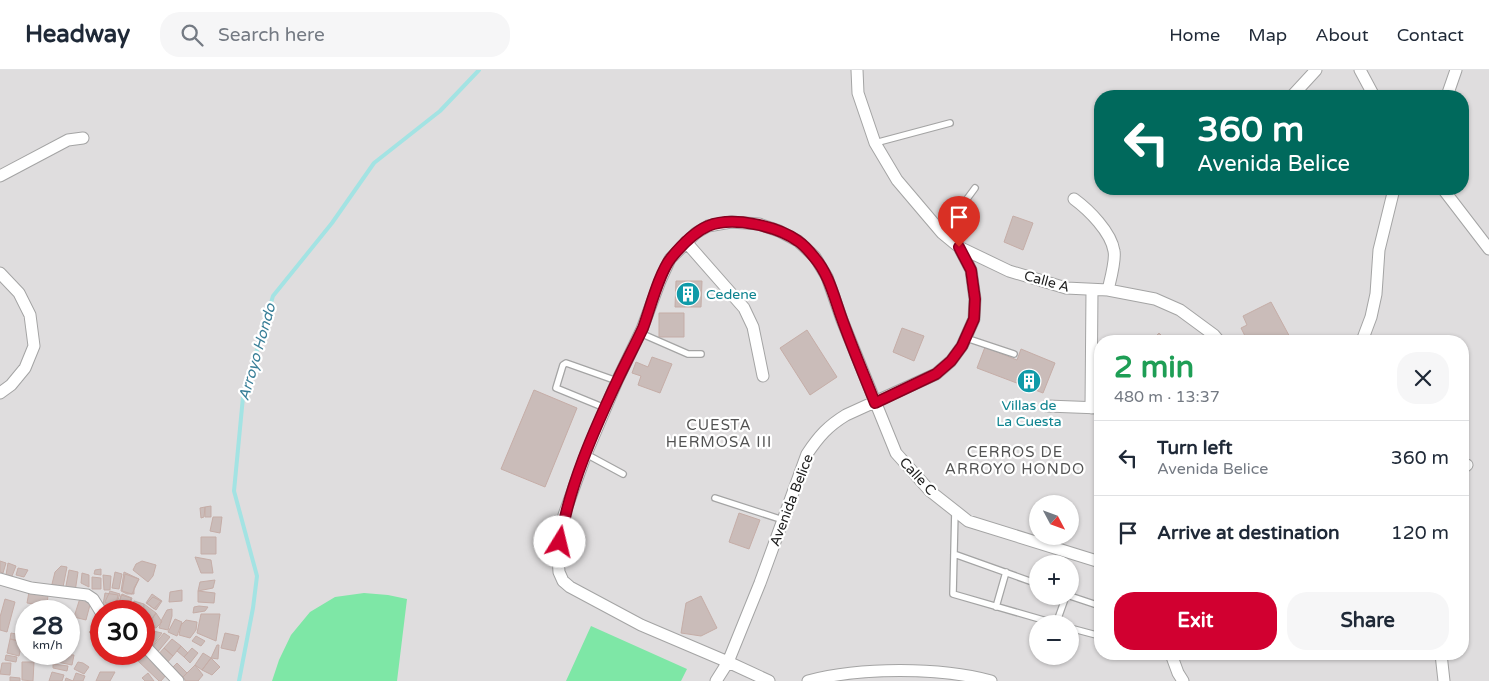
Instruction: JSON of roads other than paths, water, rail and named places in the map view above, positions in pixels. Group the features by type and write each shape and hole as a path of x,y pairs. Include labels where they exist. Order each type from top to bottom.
{"street":[{"path":"857,70 858,93 875,143"},
{"path":"1298,90 1316,70"},
{"path":"1360,70 1371,90"},
{"path":"1449,90 1456,70"},
{"path":"0,176 68,140 84,138"},
{"name":"Calle A","path":"875,143 897,180 942,233 959,247 1010,271 1066,288 1108,290 1156,299 1180,310 1214,335"},
{"path":"1364,335 1371,318 1376,294 1379,250 1393,195"},
{"path":"1448,195 1489,249"},
{"path":"1074,199 1090,211 1105,231 1115,252 1108,290"},
{"name":"Calle C","path":"769,681 641,625 562,581 559,572 558,556 564,515 586,454 617,381 640,333 670,259 686,242 708,226 730,222 759,224 798,241 814,257 828,277 842,320 896,453 930,491 968,520 1094,560"},
{"path":"686,242 744,308 753,327 763,376"},
{"name":"Avenida Belice","path":"716,681 728,662 808,454 818,437 833,423 846,415 936,374 951,361 966,338 974,319 975,299 971,270 959,247"},
{"path":"0,273 19,292 30,315 34,346 25,368 11,385 0,393"},
{"path":"1092,290 1094,369"},
{"path":"1047,406 1094,408"},
{"path":"0,579 31,588 87,596 94,600"},
{"path":"155,657 178,681"},
{"path":"1173,660 1183,681"},
{"path":"1442,660 1444,681"},
{"path":"808,681 877,671 943,672 975,676 991,681"}],"lane":[{"path":"875,143 950,123"},
{"path":"942,233 975,188"},
{"path":"640,333 688,354 701,354"},
{"path":"966,338 1014,354"},
{"path":"606,408 556,388 563,365 566,363 617,381"},
{"path":"586,454 624,474"},
{"path":"715,498 783,520"},
{"path":"955,510 953,594 1029,616"},
{"path":"954,554 1029,581"},
{"path":"996,606 1006,572"},
{"path":"1079,599 1094,604"},
{"path":"1079,630 1094,634"}],"waterway":[{"name":"Arroyo Hondo","path":"239,681 257,576 234,491 243,397 273,296 332,223 374,163 440,111 479,70"}],"place":[{"name":"Cedene","path":"688,294"},
{"name":"Villas de La Cuesta","path":"1029,381"}],"district":[{"name":"CUESTA HERMOSA III","path":"719,434"},
{"name":"CERROS DE ARROYO HONDO","path":"1015,460"}]}
